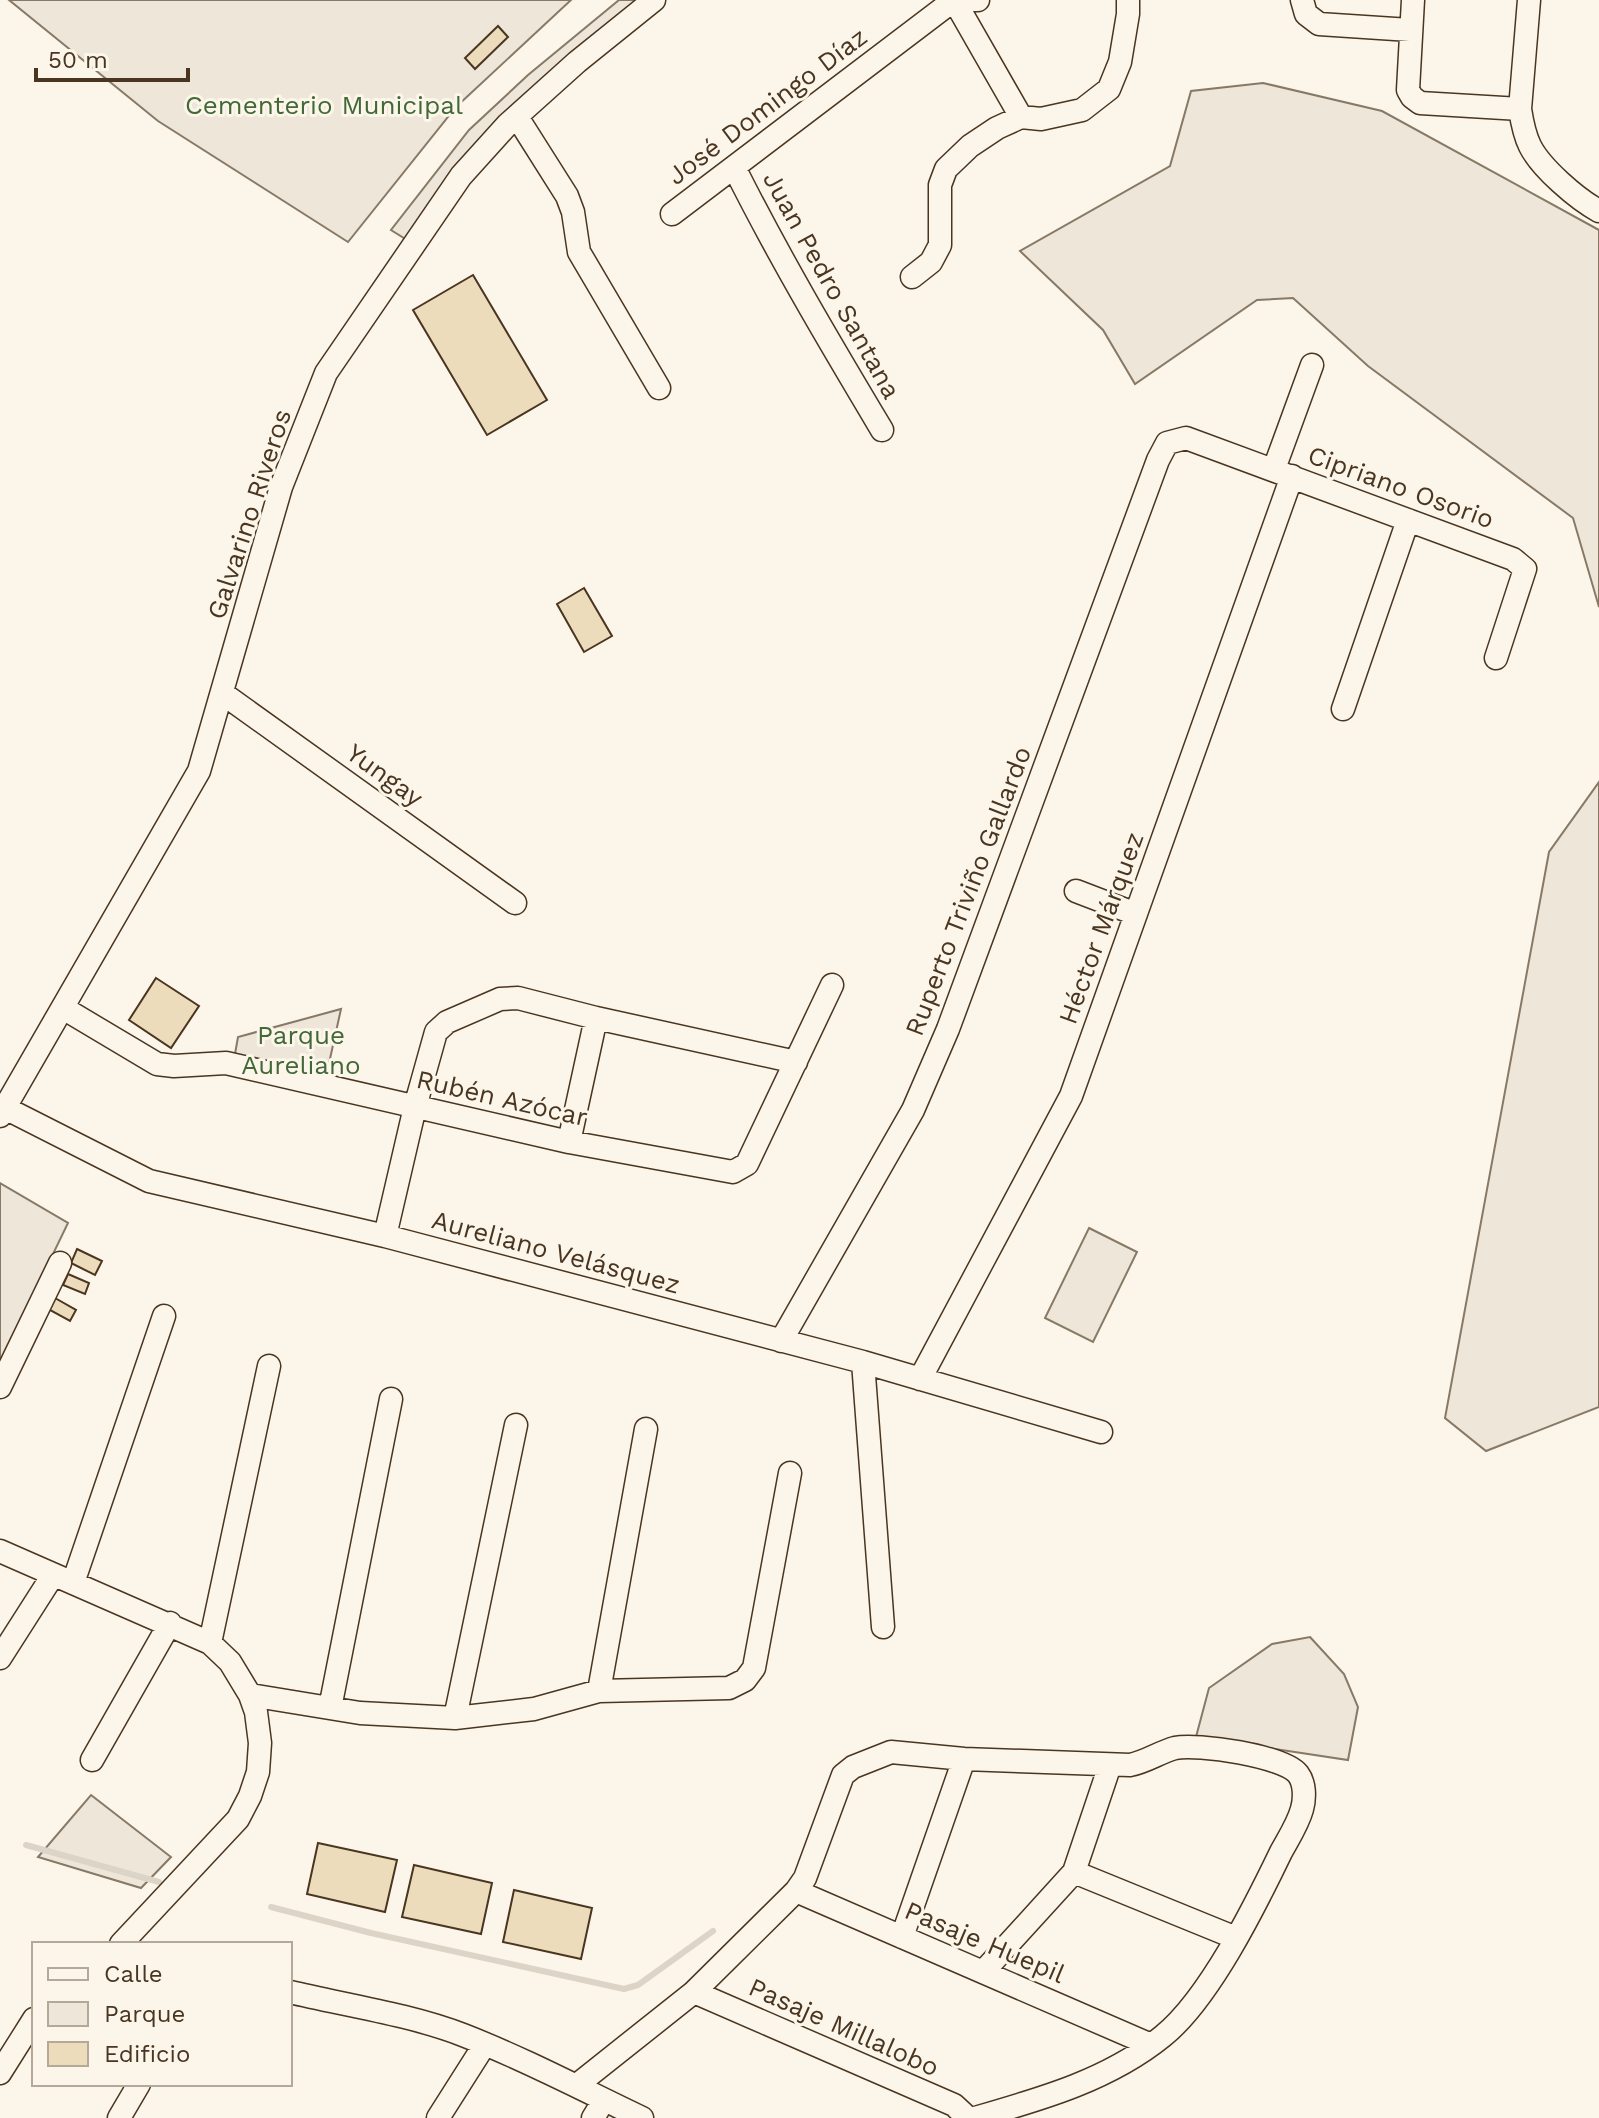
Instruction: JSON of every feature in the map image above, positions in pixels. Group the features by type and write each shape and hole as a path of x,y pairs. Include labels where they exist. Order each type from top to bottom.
{"street":[{"name":"Galvarino Riveros","path":"2,1112 199,771 281,487 326,373 461,176 517,117 577,62 654,0"},
{"path":"978,0 954,0 1021,117"},
{"name":"José Domingo Díaz","path":"672,214 954,0"},
{"path":"912,277 931,262 940,245 940,185 946,169 970,146 1021,117 1041,119 1082,110 1109,89 1120,62 1128,0"},
{"path":"1302,0 1306,14 1319,24 1410,30"},
{"path":"1413,0 1408,90 1412,97 1420,103 1520,109"},
{"path":"1529,0 1520,109 1523,129 1531,148 1565,185 1599,211"},
{"path":"517,117 567,196 573,212 579,252 659,388"},
{"name":"Juan Pedro Santana","path":"734,167 804,297 882,430"},
{"name":"Héctor Márquez","path":"920,1379 1071,1096 1136,914 1283,473 1312,365"},
{"name":"Cipriano Osorio","path":"1167,443 1186,438 1513,559 1525,569 1496,658"},
{"name":"Ruperto Triviño Gallardo","path":"781,1341 913,1110 948,1029 1158,460 1167,443"},
{"path":"1343,709 1408,520"},
{"name":"Yungay","path":"222,693 515,903"},
{"path":"1076,891 1136,914"},
{"name":"Rubén Azócar","path":"63,1008 157,1064 226,1063 569,1142 733,1172 747,1164 832,985"},
{"path":"385,1236 436,1032 447,1022 500,999 518,998 796,1062"},
{"path":"569,1142 596,1018"},
{"name":"Aureliano Velásquez","path":"2,1112 149,1181 385,1236 863,1362 1101,1432"},
{"path":"0,1387 60,1263"},
{"path":"0,1658 63,1579 164,1316"},
{"path":"863,1362 883,1627"},
{"path":"210,1643 269,1366"},
{"path":"330,1708 391,1399"},
{"path":"455,1718 516,1425"},
{"path":"599,1691 646,1429"},
{"path":"250,1695 386,1716 455,1718 534,1709 599,1691 729,1688 739,1684 754,1668 790,1473"},
{"path":"0,1551 210,1643 236,1669 250,1695 257,1720 259,1758 254,1785 238,1819 128,1942"},
{"path":"92,1760 170,1623"},
{"path":"577,2085 694,1992 796,1891 805,1878 843,1775 853,1767 891,1752 964,1759 1110,1765 1140,1763 1173,1748 1187,1746 1264,1756 1284,1763 1297,1773 1303,1785 1302,1809 1236,1938 1186,2011 1166,2034 1087,2082 975,2118"},
{"path":"902,1937 964,1759"},
{"path":"983,1972 1074,1872 1110,1765"},
{"path":"1074,1872 1236,1938"},
{"name":"Pasaje Huepil","path":"796,1891 1151,2045"},
{"path":"292,1992 433,2025 485,2044 577,2085 599,2109 642,2118"},
{"name":"Pasaje Millalobo","path":"694,1992 954,2105 968,2118"},
{"path":"0,2073 32,2022"},
{"path":"438,2118 485,2044"},
{"path":"119,2118 138,2086"}],"green space":[{"name":"Cementerio Municipal","path":"9,0 571,0 456,107 348,242 158,121"},
{"path":"619,0 641,0 407,240 391,230 469,130 528,75"},
{"path":"1263,83 1382,111 1599,230 1599,607 1573,518 1368,366 1293,298 1257,300 1135,384 1103,330 1020,251 1170,166 1191,91"},
{"path":"1599,782 1599,1407 1486,1451 1445,1418 1549,852"},
{"name":"Parque Aureliano","path":"341,1009 324,1086 233,1065 238,1037"},
{"path":"0,1183 68,1223 0,1364"},
{"path":"1089,1228 1137,1252 1093,1342 1045,1318"},
{"path":"1310,1637 1344,1674 1358,1707 1348,1760 1196,1737 1209,1688 1272,1644"},
{"path":"91,1795 171,1857 141,1888 38,1857"}],"building":[{"path":"498,26 508,37 475,69 465,58"},
{"path":"473,275 547,400 487,435 413,310"},
{"path":"584,588 612,636 584,652 557,604"},
{"path":"156,978 199,1006 171,1048 129,1020"},
{"path":"77,1249 102,1261 95,1275 71,1263"},
{"path":"68,1274 89,1283 85,1294 63,1285"},
{"path":"55,1298 76,1310 70,1321 48,1309"},
{"path":"318,1843 397,1860 385,1912 307,1894"},
{"path":"414,1865 492,1883 481,1934 402,1917"},
{"path":"514,1890 592,1908 581,1959 503,1942"}],"waterway":[{"path":"26,1845 159,1882"},
{"path":"271,1907 371,1933 624,1989 638,1985 713,1931"}]}
